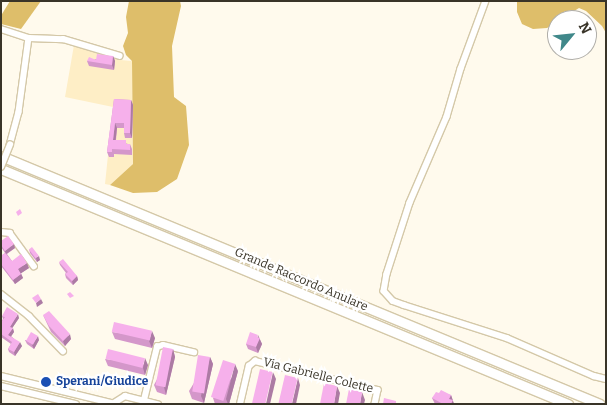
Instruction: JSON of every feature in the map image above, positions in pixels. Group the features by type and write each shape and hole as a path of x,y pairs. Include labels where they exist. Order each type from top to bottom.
{"highway":[{"name":"Grande Raccordo Anulare","path":"1,156 600,404"},
{"name":"Grande Raccordo Anulare","path":"1,168 568,404"}],"street":[{"path":"486,1 461,69 447,117 410,203 387,274 384,291 387,296 398,303 507,338 594,376 606,379"},
{"path":"1,29 29,38 63,39 120,56"},
{"path":"1,168 10,145 19,112 29,38"},
{"path":"1,232 10,233 34,266"},
{"path":"1,294 30,316 63,351"},
{"path":"144,400 158,346 163,344 194,352"},
{"name":"Via Gabrielle Colette","path":"240,404 249,367 252,362 257,361 378,390 375,404"},
{"path":"1,376 115,404 125,396 158,404"},
{"path":"22,382 29,393"},
{"path":"1,386 55,401 76,404"},
{"path":"68,402 81,395"}],"shaded area":[{"path":"10,1 41,1 21,29 1,24 2,14"},
{"path":"129,1 180,1 181,6 172,46 174,97 186,106 189,145 177,179 157,192 133,193 110,185 133,164 132,61 126,55 123,46 128,33 126,17"},
{"path":"517,1 606,1 606,33 597,21 597,10 579,8 576,10 547,10 547,28 533,29 522,24 517,12"},
{"path":"74,45 120,60 132,61 133,164 110,185 105,184 113,107 65,97"}],"building":[{"path":"97,54 113,56 112,65 87,61 89,57 96,60"},
{"path":"114,99 131,100 130,133 124,133 124,123 115,123 113,140 126,140 126,144 130,144 130,150 112,149 112,152 107,152"},
{"path":"20,209 22,213 18,216 16,212"},
{"path":"8,236 14,244 5,251 1,241"},
{"path":"32,247 39,256 36,258 29,249"},
{"path":"5,253 12,261 21,254 27,263 18,269 21,274 13,280 1,264 1,256"},
{"path":"63,259 77,276 72,281 65,274 68,272 59,262"},
{"path":"70,292 74,296 70,298 67,294"},
{"path":"38,294 41,299 36,303 32,298"},
{"path":"7,307 18,314 10,327 13,328 8,335 20,342 14,352 8,349 12,342 1,334 1,322 5,317 2,316"},
{"path":"49,311 70,334 63,341 49,326 43,315"},
{"path":"114,322 152,331 150,341 112,332"},
{"path":"31,332 38,336 33,345 26,341"},
{"path":"250,332 258,335 257,337 260,338 256,347 246,344"},
{"path":"163,347 173,349 165,387 156,385"},
{"path":"108,349 145,358 142,368 106,359"},
{"path":"198,355 210,357 204,393 192,392"},
{"path":"223,360 235,364 223,401 211,397"},
{"path":"260,369 273,372 265,404 252,404"},
{"path":"285,375 298,378 292,404 278,404"},
{"path":"324,383 337,386 334,404 320,404"},
{"path":"349,389 362,392 360,404 346,404"},
{"path":"441,390 451,395 449,399 453,400 451,404 443,404 432,398 436,392 439,393"},
{"path":"384,398 396,401 396,404 383,404"}],"place":[{"name":"Sperani/Giudice","path":"46,382"}]}
